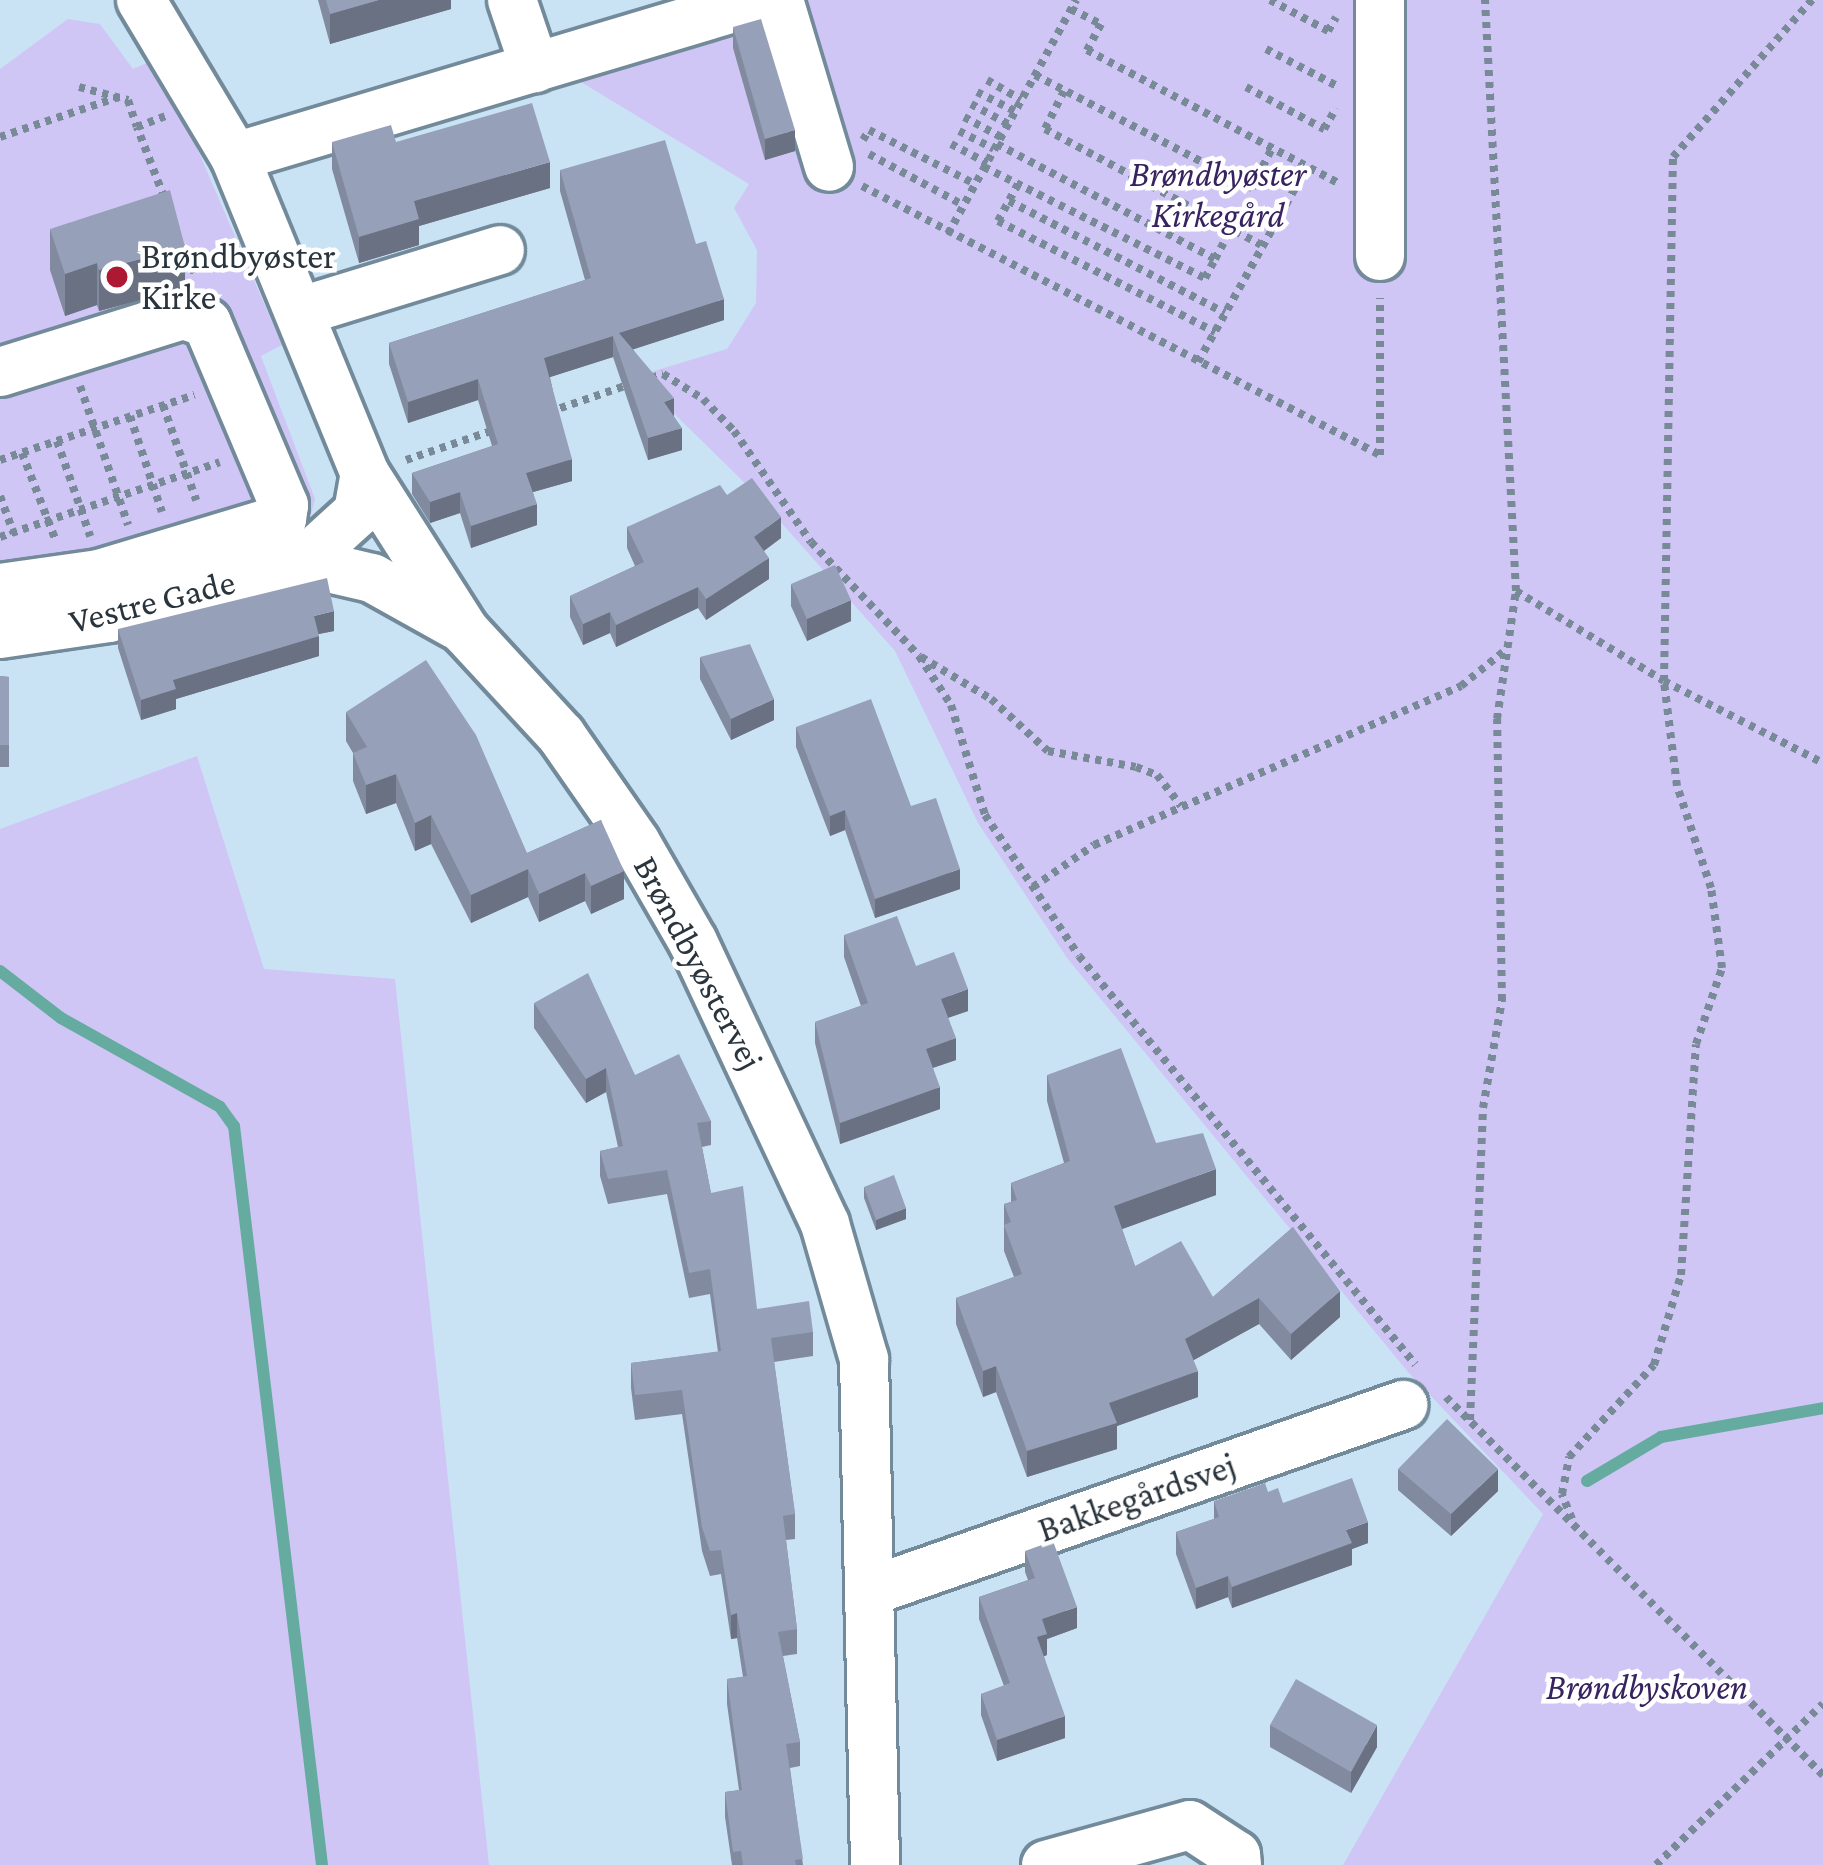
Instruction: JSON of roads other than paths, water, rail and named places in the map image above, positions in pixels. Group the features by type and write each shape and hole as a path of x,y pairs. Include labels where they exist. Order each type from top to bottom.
{"street":[{"name":"Brøndbyøstervej","path":"141,0 235,157 365,474 465,631 561,735 636,843 693,942 825,1224 864,1359 875,1865"},
{"path":"512,0 535,68"},
{"path":"1380,0 1380,256"},
{"path":"235,157 535,68 667,14 761,2 829,167"},
{"path":"302,311 500,250"},
{"path":"0,372 183,315 207,323 235,381 282,519 141,561 0,588"},
{"name":"Vestre Gade","path":"0,634 109,618 303,562 358,512 365,474"},
{"name":"Vestre Gade","path":"303,562 372,578 465,631"},
{"name":"Bakkegårdsvej","path":"872,1591 1423,1391"},
{"path":"1046,1865 1190,1825 1236,1855 1237,1865"}],"waterway":[{"path":"0,971 61,1018 220,1107 234,1126 322,1865"},
{"path":"1587,1481 1661,1437 1823,1408"}],"place":[{"name":"Brøndbyøster Kirke","path":"117,277"}],"park label":[{"name":"Brøndbyøster Kirkegård","path":"1218,194"},
{"name":"Brøndbyskoven","path":"1647,1688"}]}
